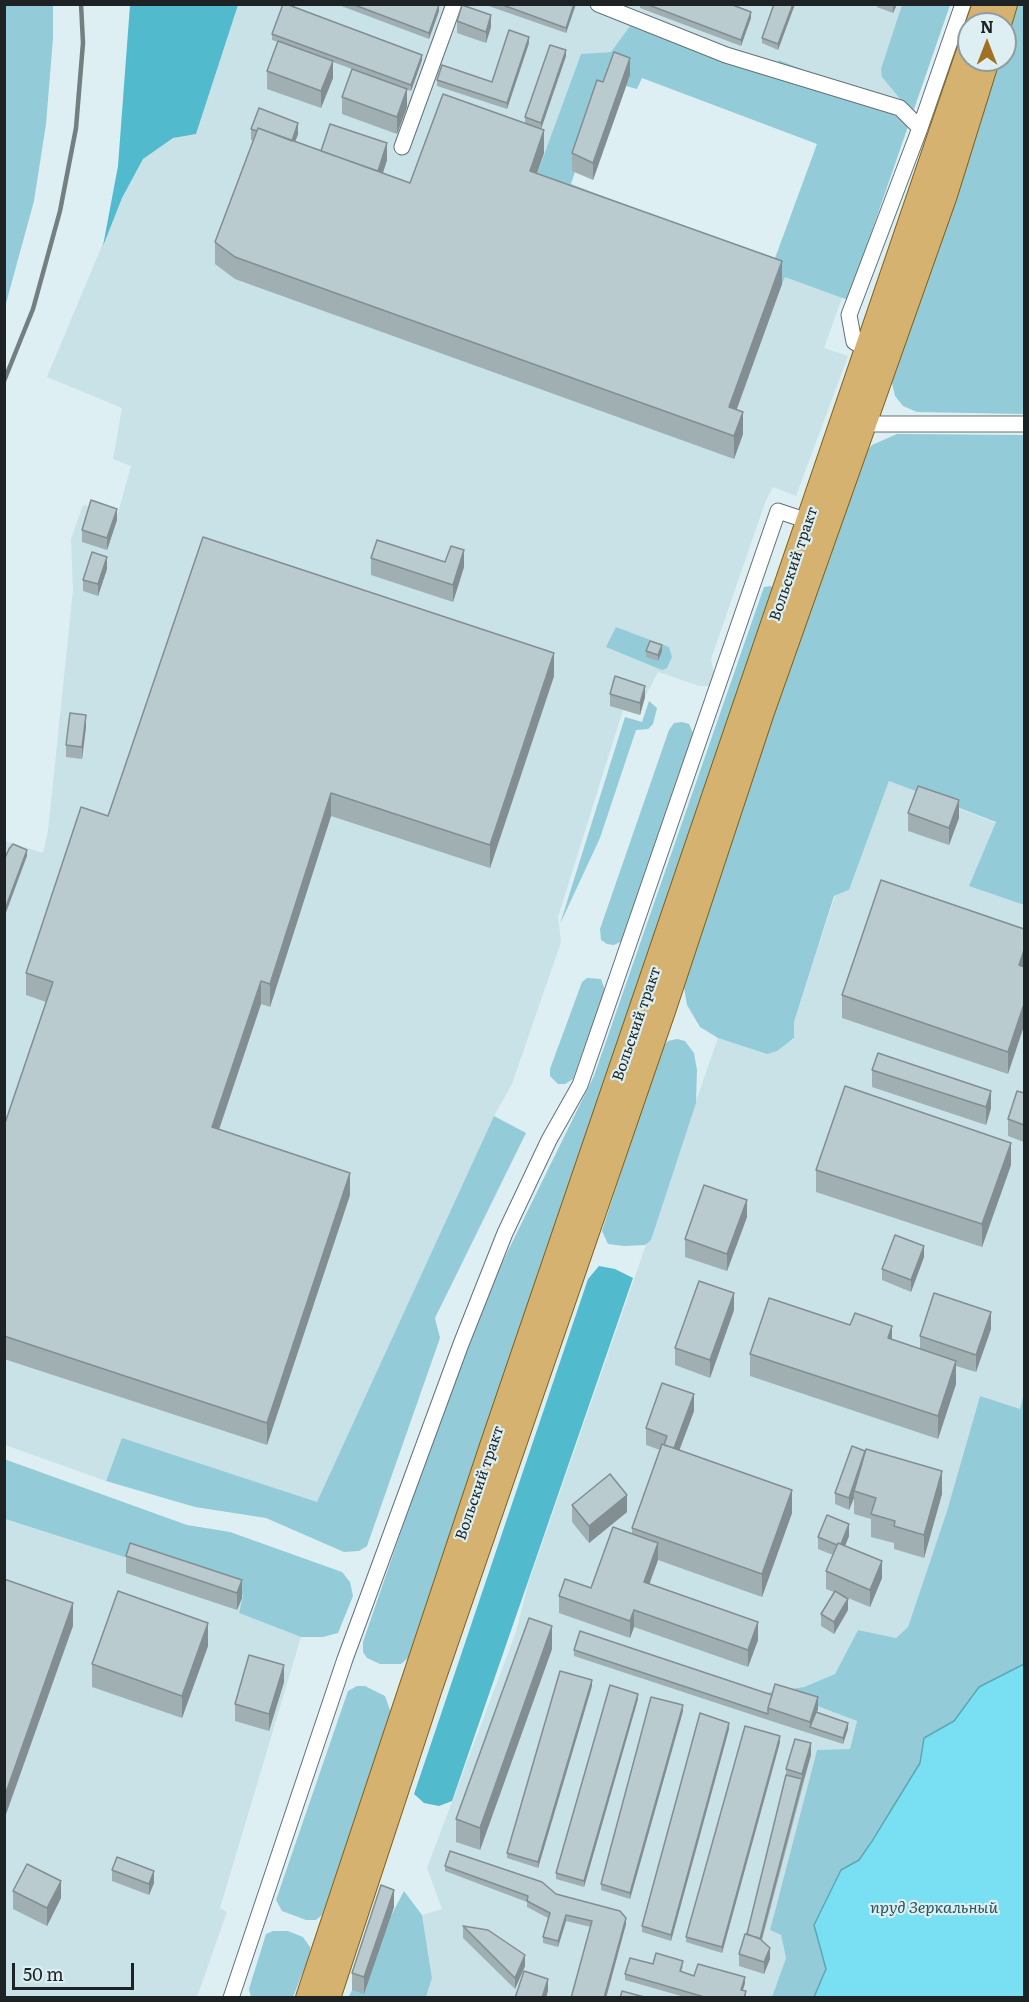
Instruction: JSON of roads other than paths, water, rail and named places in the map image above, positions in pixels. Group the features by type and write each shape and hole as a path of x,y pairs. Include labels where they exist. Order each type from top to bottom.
{"main road":[{"name":"Вольский тракт","path":"308,1998 490,1454 962,72"},
{"name":"Вольский тракт","path":"328,1998 433,1679 667,1000 762,712 945,195 983,72"}],"street":[{"path":"402,147 454,4"},
{"path":"598,4 726,55 900,108 920,128"},
{"path":"867,349 854,342 849,315 920,128 963,4"},
{"path":"863,424 1024,424"},
{"path":"231,1998 345,1659 461,1344 504,1233 549,1140 580,1085 778,511 808,521"}],"water":[{"name":"пруд Зеркальный","path":"1024,1664 1024,1997 814,1997 826,1969 814,1925 841,1870 859,1860 920,1763 924,1738 954,1721 979,1687"}],"railway":[{"path":"4,381 33,309 60,211 76,128 83,43 81,4"}]}
